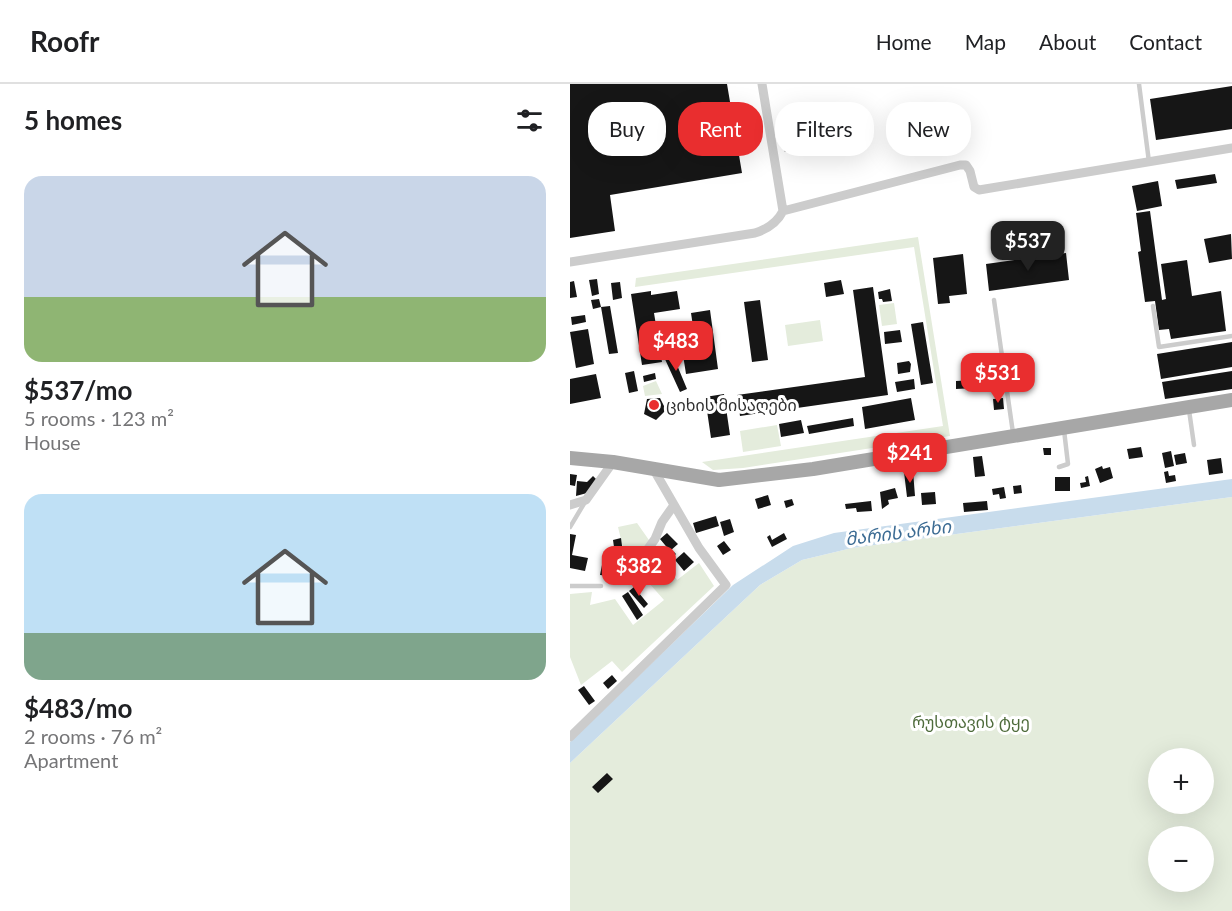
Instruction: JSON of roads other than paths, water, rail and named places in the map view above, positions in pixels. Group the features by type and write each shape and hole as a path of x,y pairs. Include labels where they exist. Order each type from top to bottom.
{"main road":[{"path":"570,458 613,462 718,480 813,469 1232,400"}],"street":[{"path":"762,84 783,211"},
{"path":"570,262 755,233 774,224 783,211 960,165 966,165 974,187 980,190 1232,148"},
{"path":"570,505 586,500 613,462"},
{"path":"572,731 726,585 699,548 654,470"},
{"path":"637,564 674,506"}],"lane":[{"path":"1139,84 1149,162"},
{"path":"994,300 1014,435"},
{"path":"1153,306 1159,347 1232,336"},
{"path":"1188,407 1194,445"},
{"path":"1059,468 1068,464 1064,427"},
{"path":"570,527 586,500"},
{"path":"570,586 601,586"}],"water":[{"name":"მარის არხი","path":"1232,479 1232,497 852,548 802,560 760,585 570,763 570,742 733,585 793,546 834,533"}],"place":[{"name":"ციხის მისაღები","path":"654,405"}],"park label":[{"name":"რუსთავის ტყე","path":"971,722"}]}
